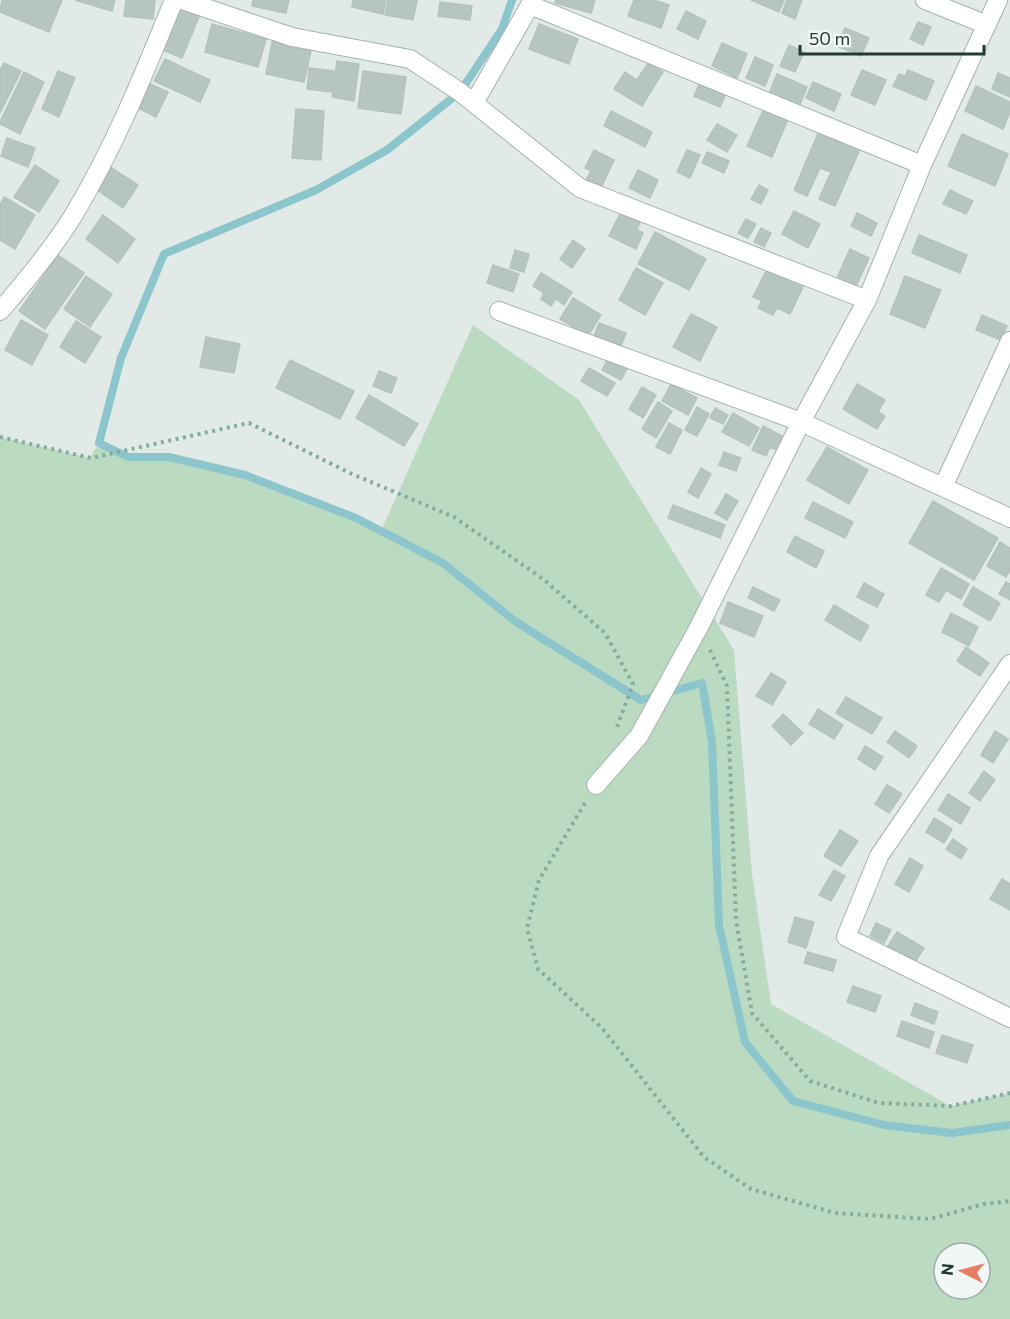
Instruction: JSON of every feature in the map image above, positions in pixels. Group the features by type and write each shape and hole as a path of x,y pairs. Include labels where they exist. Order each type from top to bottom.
{"street":[{"path":"0,311 26,281 72,217 124,119 174,0"},
{"path":"182,0 292,37 410,59 474,103 580,188 867,300"},
{"path":"925,0 987,25"},
{"path":"596,785 639,736 696,634 801,422 867,300 922,165 998,0"},
{"path":"474,103 532,3 922,165"},
{"path":"499,311 801,422 1010,518"},
{"path":"943,487 1010,341"},
{"path":"1010,664 879,856 846,937 1010,1018"}],"path":[{"path":"0,437 91,458 249,423 352,474 454,518 543,579 605,633 633,684 617,729"},
{"path":"696,634 727,686 736,920 752,1013 810,1081 879,1103 951,1106 1010,1093"},
{"path":"596,785 539,880 527,928 538,969 602,1028 704,1156 751,1189 835,1213 930,1219 984,1204 1010,1201"}],"green space":[{"path":"473,325 579,400 734,650 752,874 771,1004 950,1106 1010,1093 1010,1319 0,1319 0,437 90,458 99,443 128,457 169,457 245,475 356,518 381,531"}],"building":[{"path":"2,0 62,0 49,32 0,12"},
{"path":"75,0 115,0 112,11"},
{"path":"126,0 155,0 153,19 124,16"},
{"path":"253,0 289,0 286,13 252,6"},
{"path":"353,0 386,0 383,14 352,7"},
{"path":"388,0 417,1 413,20 385,15"},
{"path":"556,0 595,0 591,13 555,3"},
{"path":"634,0 654,0 669,5 661,28 628,16"},
{"path":"751,0 784,0 779,12"},
{"path":"787,0 802,0 795,19 782,13"},
{"path":"440,2 472,6 470,20 438,16"},
{"path":"179,8 199,17 182,58 161,49"},
{"path":"686,11 706,21 698,39 677,29"},
{"path":"918,22 931,27 923,45 910,39"},
{"path":"212,24 266,39 258,67 205,52"},
{"path":"539,24 578,39 569,64 529,49"},
{"path":"845,28 869,38 861,56 837,46"},
{"path":"273,38 312,46 304,82 266,74"},
{"path":"722,43 747,54 737,78 712,66"},
{"path":"789,45 804,52 795,72 780,66"},
{"path":"755,57 773,65 765,86 746,78"},
{"path":"165,59 210,80 200,102 154,81"},
{"path":"337,61 359,64 354,101 332,97"},
{"path":"4,63 21,71 0,113 0,70"},
{"path":"648,63 663,72 642,106 614,89 625,72 637,80"},
{"path":"309,68 334,71 332,92 307,89"},
{"path":"862,70 886,80 875,105 851,95"},
{"path":"908,70 934,81 926,100 893,86 899,74 905,76"},
{"path":"58,71 75,78 59,117 42,109"},
{"path":"363,71 406,77 401,114 358,108"},
{"path":"24,72 44,82 20,134 0,122"},
{"path":"998,73 1010,78 1010,97 992,89"},
{"path":"777,74 807,87 799,107 769,94"},
{"path":"701,80 727,91 720,107 694,96"},
{"path":"813,82 841,94 834,111 806,98"},
{"path":"148,83 168,92 156,117 136,107"},
{"path":"976,86 1010,102 1010,112 1003,129 965,111"},
{"path":"765,106 789,117 772,157 747,146"},
{"path":"296,109 324,111 321,160 292,158"},
{"path":"611,111 652,132 645,147 604,126"},
{"path":"717,124 737,135 727,152 707,140"},
{"path":"819,131 860,149 835,206 819,199 831,172 820,168 807,196 794,190"},
{"path":"962,134 1008,154 995,186 948,166"},
{"path":"7,138 35,148 28,167 1,156"},
{"path":"594,150 614,160 601,188 586,180 591,171 585,168"},
{"path":"687,150 700,155 690,178 677,172"},
{"path":"707,152 729,161 724,173 702,163"},
{"path":"35,165 59,181 39,212 14,197"},
{"path":"107,165 138,185 123,208 93,187"},
{"path":"638,170 658,180 650,198 629,188"},
{"path":"759,185 768,190 761,204 751,199"},
{"path":"950,190 973,201 966,214 943,204"},
{"path":"4,197 35,215 15,249 0,240 0,205"},
{"path":"794,211 820,224 808,248 782,234"},
{"path":"621,212 640,222 637,230 643,233 636,249 609,236"},
{"path":"857,213 877,223 871,236 851,226"},
{"path":"103,215 135,239 118,263 86,239"},
{"path":"746,219 756,224 748,238 738,233"},
{"path":"761,228 771,233 764,247 754,242"},
{"path":"655,232 706,259 689,290 638,264"},
{"path":"919,235 967,255 960,273 912,253"},
{"path":"573,240 585,249 572,268 560,259"},
{"path":"850,249 869,258 856,286 837,278"},
{"path":"515,250 529,254 524,272 510,268"},
{"path":"58,255 84,273 45,329 19,311"},
{"path":"493,265 519,274 513,292 487,283"},
{"path":"636,268 663,283 645,315 619,300"},
{"path":"767,269 803,287 790,314 777,308 773,315 758,308 762,301 753,297"},
{"path":"541,273 572,292 564,305 556,299 551,306 541,299 544,293 533,286"},
{"path":"86,276 112,294 90,327 64,309"},
{"path":"905,276 941,290 925,328 890,314"},
{"path":"573,298 601,315 588,336 560,319"},
{"path":"691,314 717,327 700,361 673,347"},
{"path":"982,315 1007,326 1001,340 976,330"},
{"path":"21,320 48,335 32,365 5,350"},
{"path":"76,321 101,337 85,363 60,347"},
{"path":"599,323 626,333 621,346 594,336"},
{"path":"206,337 240,344 234,373 200,367"},
{"path":"608,359 627,369 621,380 602,370"},
{"path":"290,360 354,391 340,419 276,388"},
{"path":"589,368 615,383 607,396 581,381"},
{"path":"379,371 397,378 391,393 373,386"},
{"path":"671,384 697,398 688,415 662,401"},
{"path":"857,384 885,400 878,412 885,416 877,429 843,409"},
{"path":"642,387 656,395 643,418 629,409"},
{"path":"369,395 418,424 404,446 356,418"},
{"path":"658,402 672,411 656,438 642,429"},
{"path":"697,407 709,414 697,436 685,430"},
{"path":"715,408 728,415 723,424 710,418"},
{"path":"733,413 759,428 749,446 722,432"},
{"path":"669,423 682,430 670,454 656,447"},
{"path":"763,426 788,439 782,452 770,447 766,456 752,450"},
{"path":"827,447 868,470 849,504 807,480"},
{"path":"724,452 741,458 736,471 719,465"},
{"path":"701,468 711,474 698,498 688,492"},
{"path":"726,494 738,501 727,520 715,513"},
{"path":"933,501 998,538 974,580 909,543"},
{"path":"813,502 853,522 845,538 805,518"},
{"path":"673,505 725,525 720,538 668,518"},
{"path":"795,536 824,551 816,568 787,552"},
{"path":"1000,542 1010,548 1010,570 1006,577 987,566"},
{"path":"941,568 969,584 961,599 946,590 939,602 926,595"},
{"path":"1006,582 1010,584 1010,600 999,594"},
{"path":"864,583 884,594 877,607 857,597"},
{"path":"753,587 780,600 774,611 748,598"},
{"path":"973,587 1000,603 990,621 963,605"},
{"path":"728,602 763,616 754,637 720,623"},
{"path":"834,605 869,626 860,641 825,620"},
{"path":"951,613 978,627 969,646 942,632"},
{"path":"966,647 989,663 980,676 957,661"},
{"path":"771,673 786,682 772,705 756,696"},
{"path":"846,697 882,718 872,734 836,713"},
{"path":"818,709 843,725 834,739 809,724"},
{"path":"783,714 803,733 791,745 772,726"},
{"path":"895,731 917,746 909,758 887,742"},
{"path":"995,731 1008,739 993,763 981,755"},
{"path":"865,746 883,757 875,770 858,759"},
{"path":"984,771 995,780 980,801 969,793"},
{"path":"887,785 902,794 889,813 875,804"},
{"path":"948,794 970,808 961,824 938,810"},
{"path":"934,818 952,829 944,843 926,832"},
{"path":"840,830 858,841 841,866 824,856"},
{"path":"953,839 967,849 961,859 946,849"},
{"path":"910,858 923,866 909,892 895,884"},
{"path":"834,870 845,876 831,901 819,895"},
{"path":"1002,879 1010,884 1010,910 990,899"},
{"path":"795,917 814,922 806,948 788,942"},
{"path":"876,923 891,930 884,943 870,936"},
{"path":"897,932 924,948 915,962 888,946"},
{"path":"808,952 836,960 833,971 804,963"},
{"path":"853,986 881,996 875,1012 847,1002"},
{"path":"915,1003 938,1012 934,1024 911,1015"},
{"path":"902,1021 934,1032 929,1048 897,1036"},
{"path":"942,1035 973,1045 967,1063 936,1053"}],"waterway":[{"path":"512,0 502,29 460,92 387,150 316,190 164,254 121,358 99,443 128,457 169,457 245,475 356,518 443,563 516,622 641,700 702,683 712,742 719,925 745,1042 793,1101 884,1125 952,1133 1010,1125"}]}
